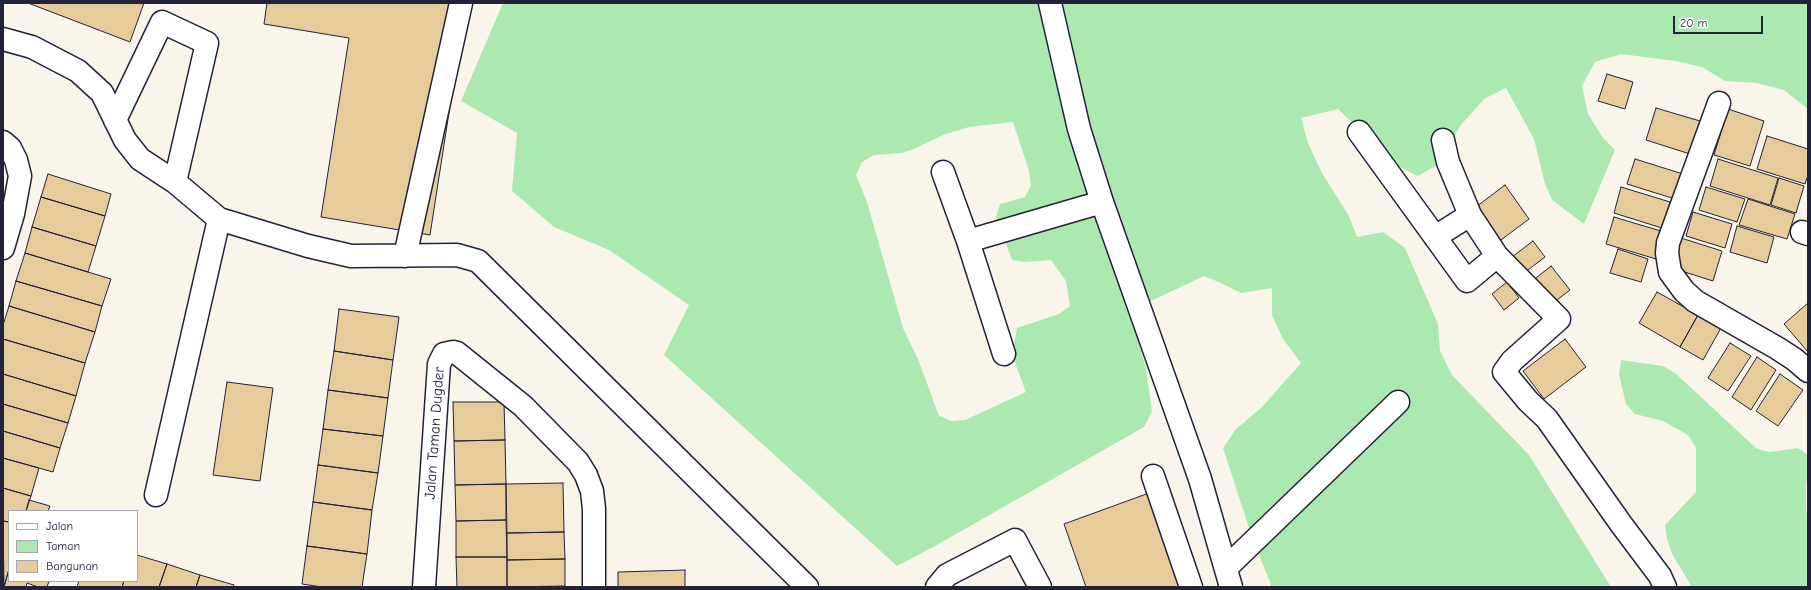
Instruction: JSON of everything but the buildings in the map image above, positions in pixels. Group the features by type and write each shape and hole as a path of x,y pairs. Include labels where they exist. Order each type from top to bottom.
{"street":[{"path":"405,256 461,3"},
{"path":"1050,3 1079,129 1102,202 1200,479 1228,577 1398,402"},
{"path":"116,120 162,22 207,43 175,182"},
{"path":"3,39 32,47 78,71 102,92 125,140 140,159 175,182 219,219 308,246 352,256 457,255 478,262 808,587"},
{"path":"1719,103 1668,243 1667,253 1670,272 1684,291 1695,301 1788,355 1808,372"},
{"path":"1358,132 1467,281 1498,256"},
{"path":"1443,140 1448,162 1470,215 1498,256 1558,319 1512,361 1504,372 1528,401 1547,419 1621,524 1660,576 1665,587"},
{"path":"3,142 10,148 16,160 20,176 13,214 3,248"},
{"path":"943,172 968,241 1004,354"},
{"path":"968,241 1102,202"},
{"path":"1435,237 1470,215"},
{"path":"156,495 219,219"},
{"name":"Jalan Taman Dugder","path":"424,587 439,364 444,354 453,352 457,353 523,406 578,462 586,475 592,491 594,509 594,587"},
{"path":"1153,476 1191,587"},
{"path":"937,587 947,575 1015,540 1040,587"}],"green space":[{"path":"503,3 1808,3 1808,109 1784,90 1756,83 1725,81 1702,67 1675,61 1621,54 1595,62 1582,86 1588,114 1603,138 1615,150 1584,224 1552,200 1545,184 1534,139 1506,88 1484,99 1460,126 1439,164 1418,176 1398,166 1338,109 1301,118 1308,143 1322,173 1349,216 1357,237 1383,232 1405,248 1438,324 1440,351 1452,375 1529,455 1611,587 1272,587 1253,540 1223,448 1236,429 1262,407 1301,363 1283,339 1272,315 1272,288 1241,293 1204,276 1130,311 1146,369 1152,411 1144,427 935,546 897,566 664,355 689,305 609,250 554,227 512,191 517,133 461,101","holes":["1013,122 1029,171 1031,185 1025,197 1000,204 996,217 1012,260 1025,262 1051,260 1066,281 1070,306 1059,314 1017,328 1012,355 1026,392 965,420 952,421 939,416 918,359 903,328 867,202 856,175 862,162 874,155 902,153 943,135 969,127"]},
{"path":"1621,360 1663,366 1675,373 1757,449 1770,452 1798,448 1808,455 1806,511 1808,518 1808,587 1692,587 1672,554 1667,539 1665,525 1696,492 1696,448 1688,435 1663,421 1635,414 1626,404 1619,374"}]}
